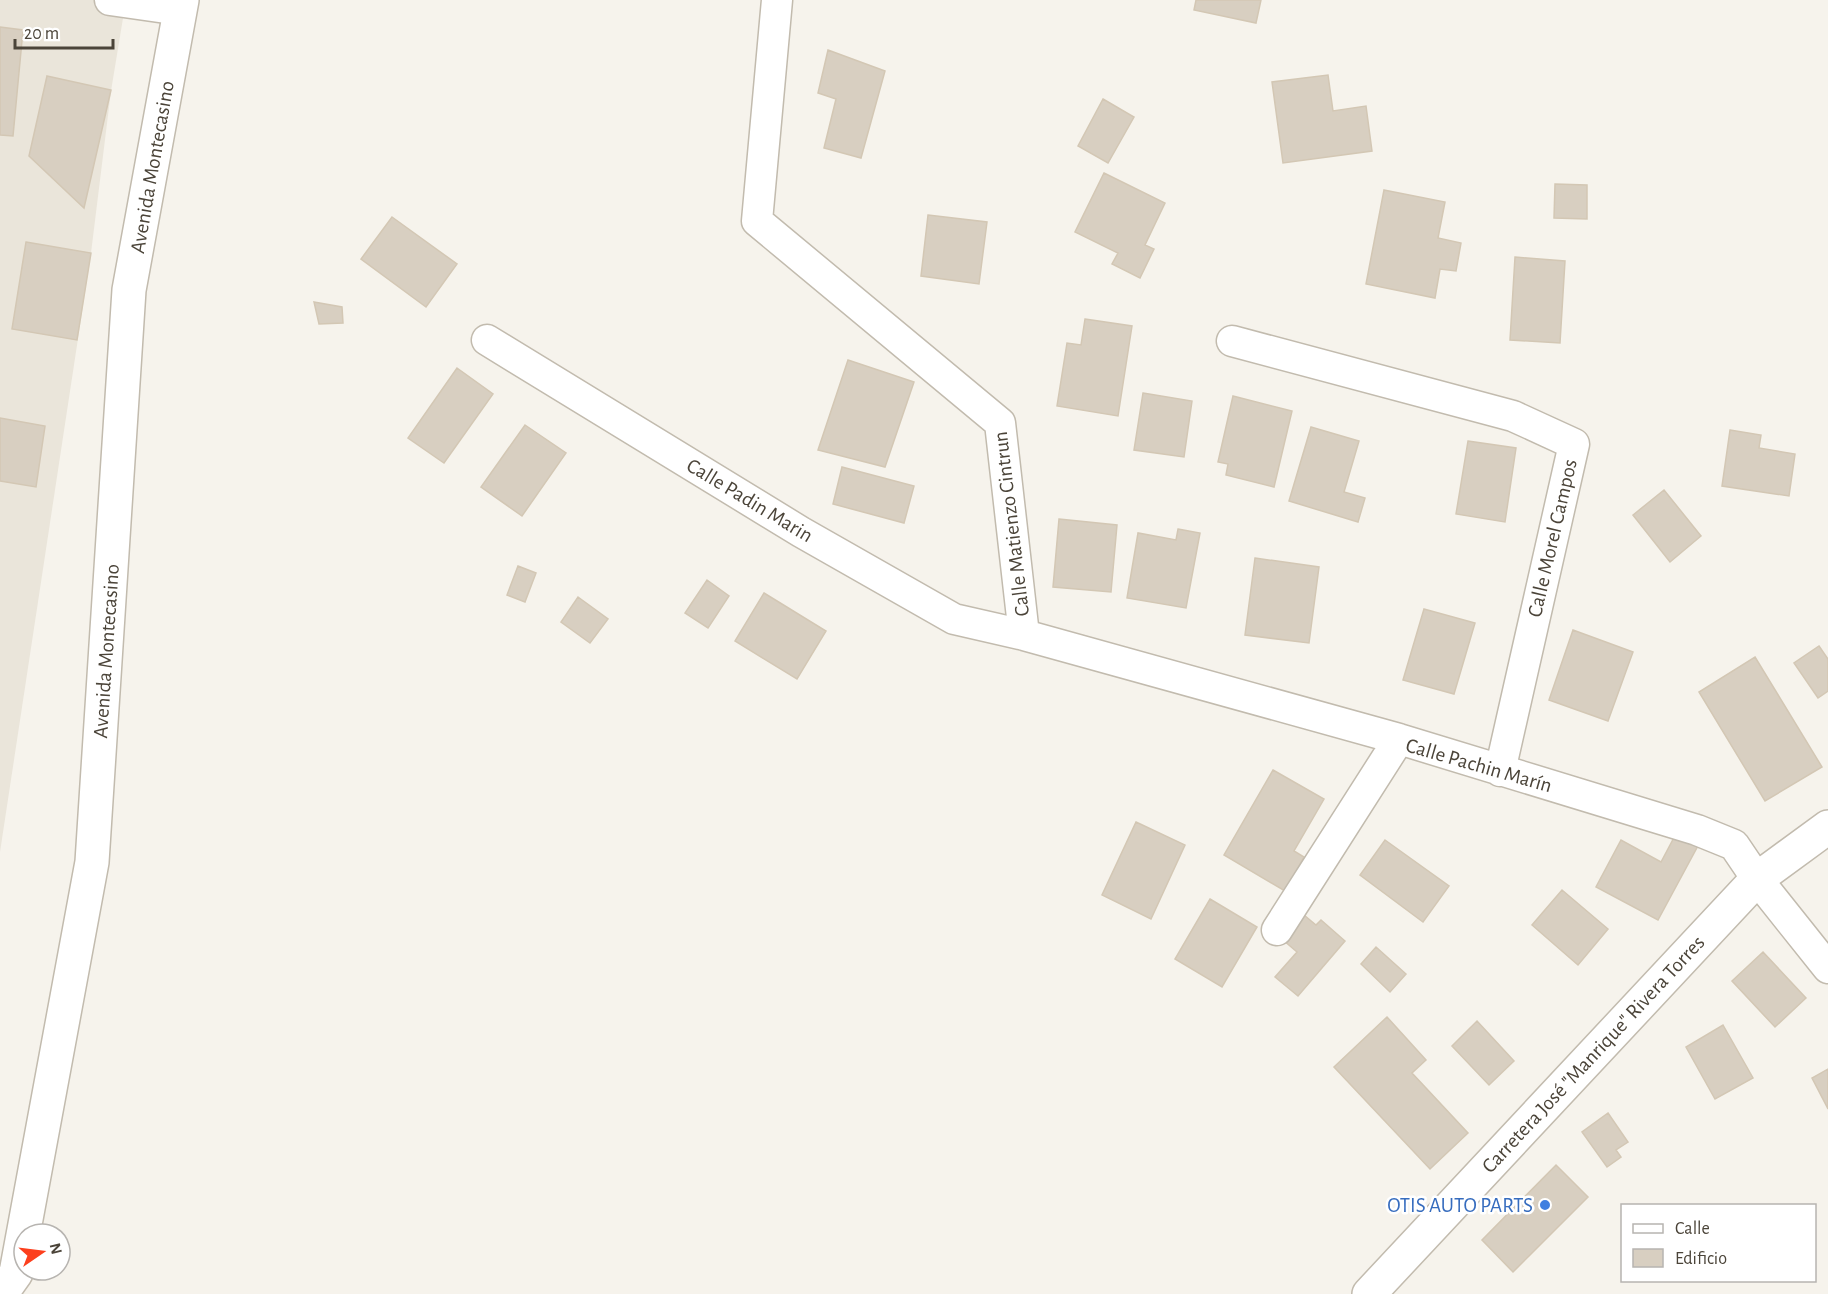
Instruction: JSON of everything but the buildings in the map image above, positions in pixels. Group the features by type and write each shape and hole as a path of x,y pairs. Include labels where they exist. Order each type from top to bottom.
{"street":[{"path":"110,0 181,5"},
{"name":"Calle Matienzo Cintrun","path":"777,0 757,221 1000,423 1024,636 1399,739"},
{"name":"Avenida Montecasino","path":"1,1294 16,1273 92,862 129,290 181,5"},
{"name":"Calle Padin Marin","path":"488,340 801,532 954,619 1024,636"},
{"name":"Calle Morel Campos","path":"1232,341 1513,416 1574,444 1500,771"},
{"name":"Calle Pachin Marín","path":"1277,930 1399,739 1697,830 1734,845 1757,879 1828,968"},
{"name":"Carretera José \"Manrique\" Rivera Torres","path":"1369,1294 1757,879 1828,827"}],"shaded area":[{"path":"0,0 126,0 111,91 91,253 0,852"}],"place":[{"name":"OTIS AUTO PARTS","path":"1545,1205"}]}
